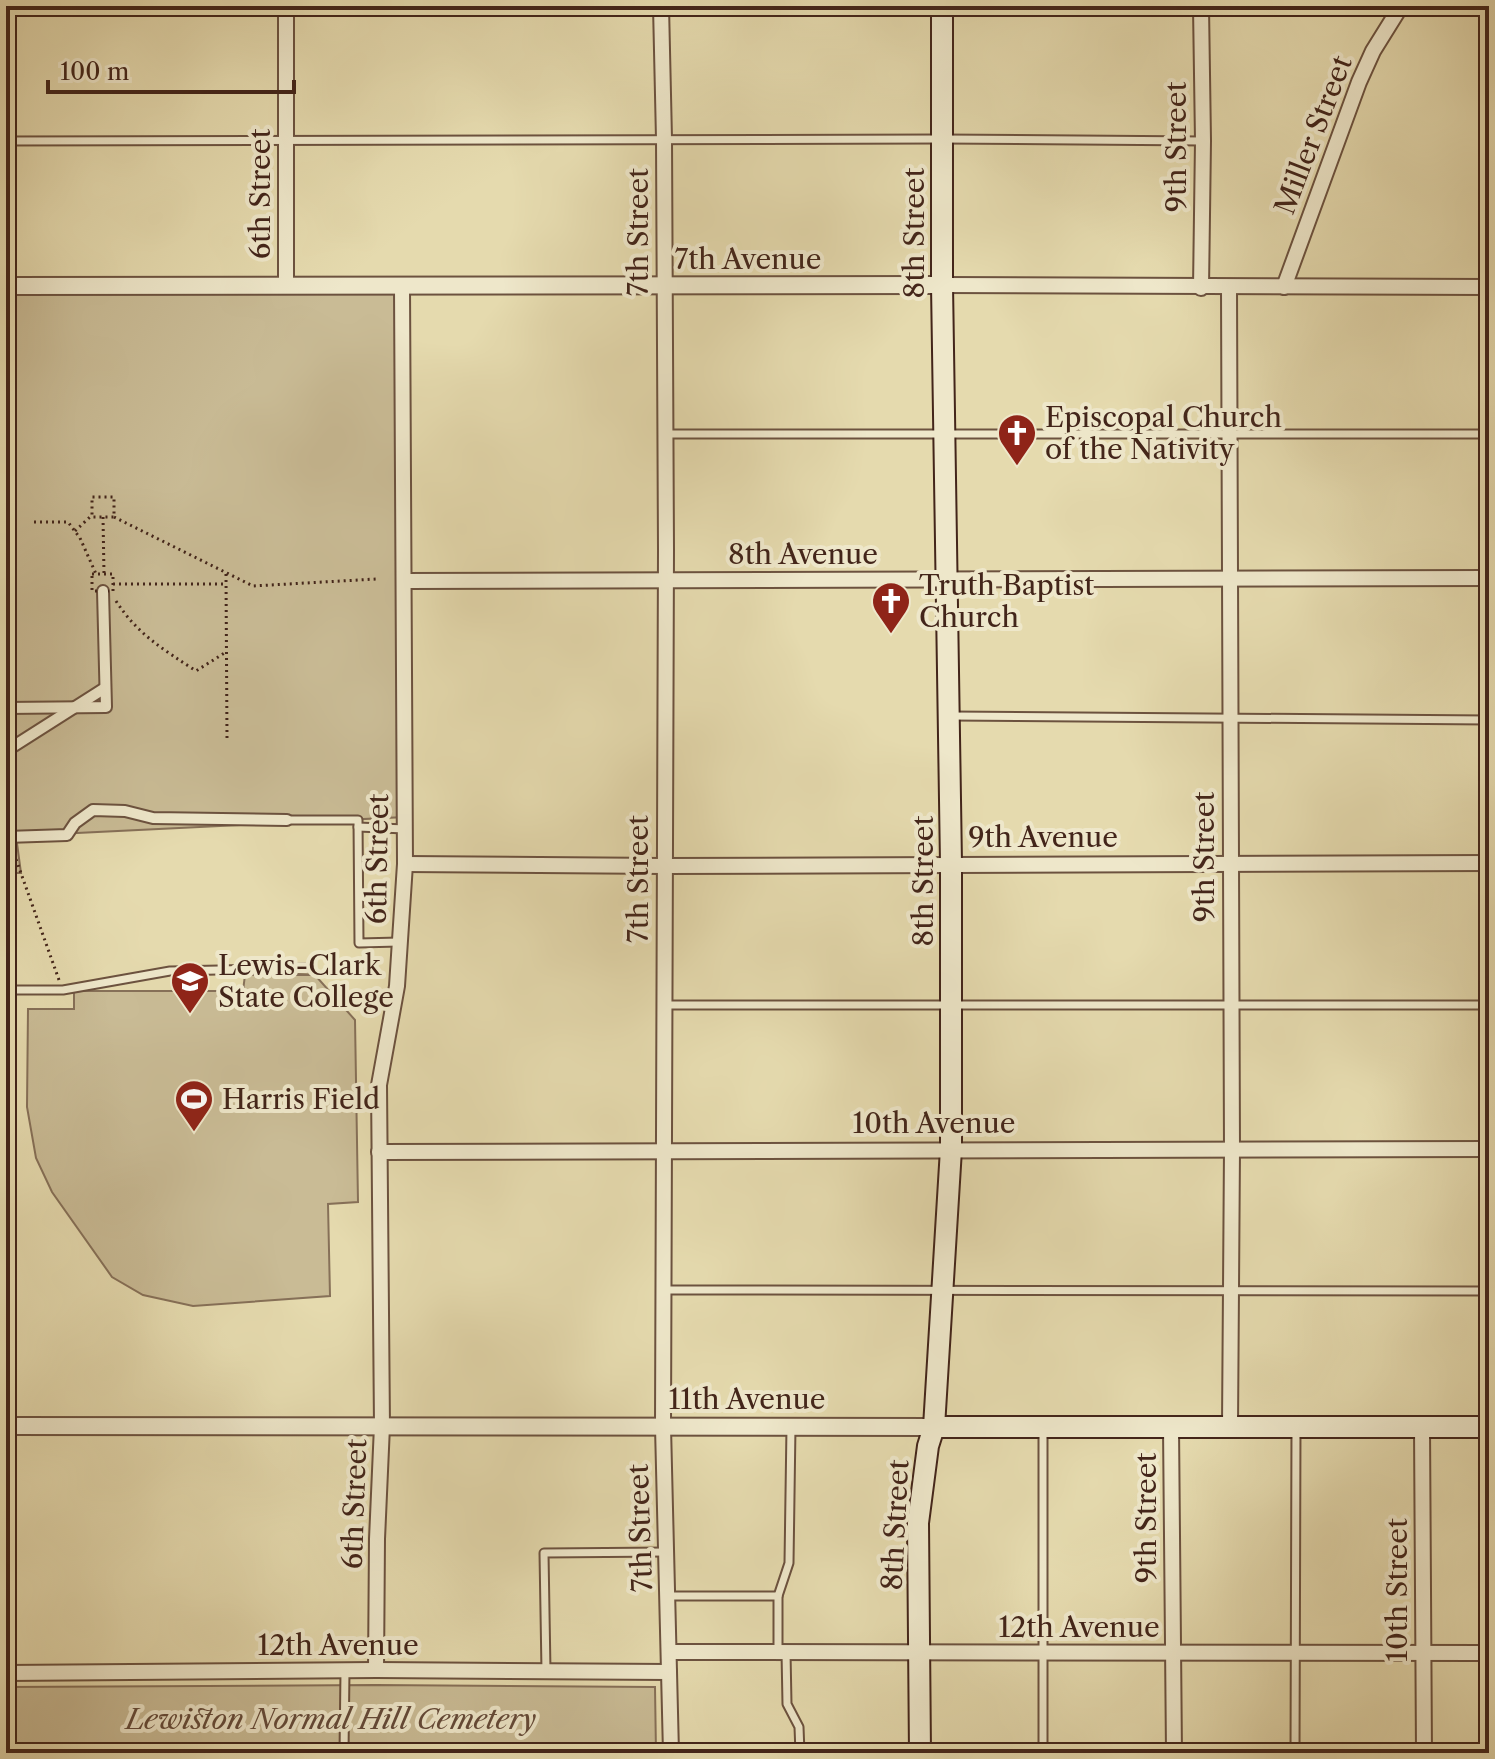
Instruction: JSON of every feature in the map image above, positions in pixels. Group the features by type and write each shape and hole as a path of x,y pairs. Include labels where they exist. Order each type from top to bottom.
{"main road":[{"name":"8th Street","path":"920,1753 918,1523 928,1446 934,1427 951,1149 942,6"},
{"name":"11th Avenue","path":"934,1427 1489,1427"}],"street":[{"name":"6th Street","path":"286,6 286,286"},
{"name":"7th Street","path":"661,6 666,434 663,1427 671,1753"},
{"path":"1122,6 1201,7"},
{"name":"Miller Street","path":"1284,287 1359,82 1373,51 1401,6"},
{"name":"9th Street","path":"1201,7 1201,288"},
{"name":"7th Avenue","path":"6,286 1489,287"},
{"name":"6th Street","path":"376,1670 382,1426 379,1085 397,986 405,864 402,287"},
{"name":"9th Street","path":"1229,288 1230,1427"},
{"name":"8th Avenue","path":"404,581 1489,578"},
{"path":"6,708 106,707 106,591"},
{"path":"6,751 105,688"},
{"path":"7,837 67,835 75,823 93,810 125,811 153,818 287,820"},
{"name":"9th Avenue","path":"405,864 1489,863"},
{"name":"10th Avenue","path":"379,1152 1489,1149"},
{"name":"11th Avenue","path":"6,1426 934,1427"},
{"name":"9th Street","path":"1171,1427 1174,1753"},
{"name":"10th Street","path":"1422,1427 1424,1753"},
{"name":"12th Avenue","path":"670,1652 1489,1653"},
{"name":"12th Avenue","path":"6,1673 345,1670 669,1672"}],"lane":[{"path":"6,141 1203,141"},
{"path":"666,434 1489,434"},
{"path":"949,716 1489,720"},
{"path":"287,820 358,820 359,943 402,942"},
{"path":"358,827 405,829"},
{"path":"6,990 63,990 170,971 309,968"},
{"path":"664,1005 1489,1005"},
{"path":"663,1290 1489,1291"},
{"path":"791,1427 789,1563 778,1596 787,1704 799,1727 800,1753"},
{"path":"1043,1427 1043,1753"},
{"path":"1295,1753 1296,1427"},
{"path":"546,1671 544,1553 667,1552"},
{"path":"668,1596 778,1596"},
{"path":"344,1753 345,1670"}],"path":[{"path":"92,517 92,497 114,497 114,517"},
{"path":"75,531 92,517 114,517 253,586 376,579"},
{"path":"103,517 104,574"},
{"path":"34,522 68,522 96,574"},
{"path":"226,572 227,738"},
{"path":"113,584 226,584"},
{"path":"106,591 147,639 196,671 226,652"},
{"path":"7,837 63,990"}],"green space":[{"path":"6,285 402,287 405,817 16,836 21,873 6,873"},
{"name":"Harris Field","path":"245,975 315,975 355,1020 358,1202 328,1204 330,1296 193,1306 143,1295 112,1277 52,1192 36,1158 27,1107 28,1009 74,1009 74,991 243,991"},
{"name":"Lewiston Normal Hill Cemetery","path":"6,1687 655,1687 656,1753 6,1753"}],"place":[{"name":"Episcopal Church of the Nativity","path":"1017,467"},
{"name":"Truth Baptist Church","path":"891,635"},
{"name":"Lewis-Clark State College","path":"190,1015"},
{"name":"Harris Field","path":"194,1133"}]}
